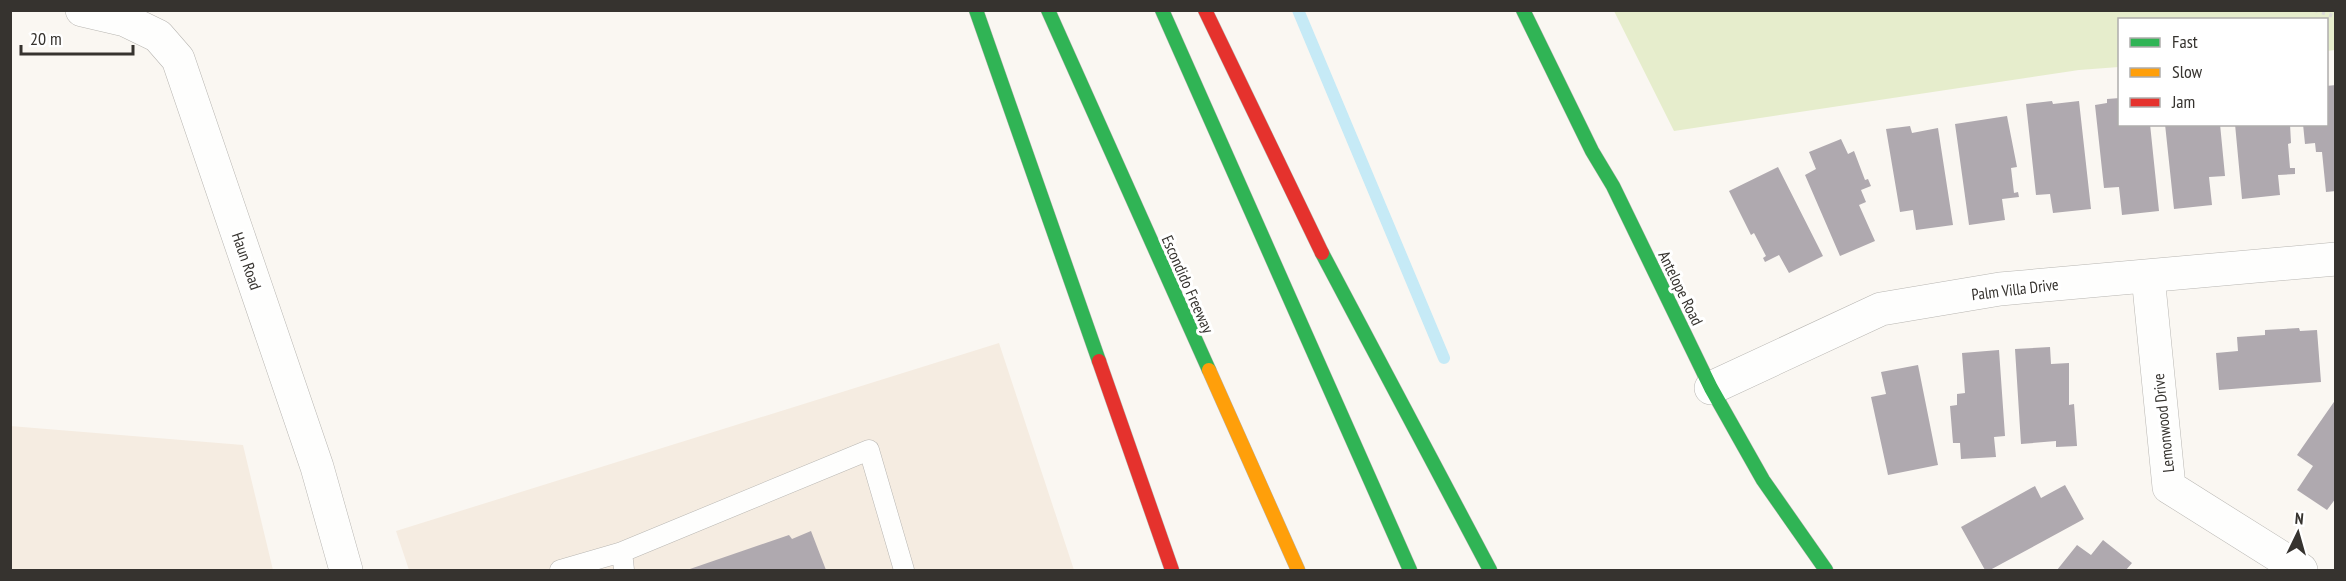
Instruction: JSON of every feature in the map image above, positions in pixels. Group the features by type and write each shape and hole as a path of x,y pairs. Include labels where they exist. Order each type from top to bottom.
{"main road":[{"path":"976,10 1172,570"},
{"name":"Escondido Freeway","path":"1048,10 1298,570"},
{"path":"1162,10 1410,570"},
{"path":"1204,10 1337,283 1490,570"},
{"name":"Antelope Road","path":"1523,10 1592,151 1613,186 1711,388 1763,480 1826,570"}],"street":[{"name":"Haun Road","path":"83,11 125,20 158,36 178,59 317,466 346,570"},
{"name":"Palm Villa Drive","path":"1711,388 1881,309 2000,289 2336,259"},
{"name":"Lemonwood Drive","path":"2148,276 2169,487 2301,570"}],"lane":[{"path":"560,570 623,561 869,450 904,570"}],"path":[{"path":"2315,10 2336,16"}],"shaded area":[{"path":"999,343 1074,570 409,570 396,531"},
{"path":"10,426 243,445 273,570 11,570"}],"green space":[{"path":"1614,11 2335,11 2335,50 2328,51 2328,18 2118,18 2118,67 2079,70 1674,131"}],"building":[{"path":"2336,85 2336,191 2326,192 2322,152 2316,152 2315,143 2305,144 2303,126 2328,126 2328,86"},
{"path":"2118,98 2118,126 2150,126 2159,211 2122,215 2119,187 2104,188 2095,105 2107,103 2107,99"},
{"path":"2052,101 2053,104 2079,101 2091,209 2053,213 2050,194 2036,195 2026,104"},
{"path":"2007,116 2017,167 2011,168 2014,193 2018,192 2019,197 2002,199 2005,220 1969,225 1955,124"},
{"path":"1910,126 1912,133 1938,128 1953,225 1916,230 1913,210 1900,212 1886,129"},
{"path":"2165,126 2220,126 2225,176 2209,177 2212,205 2174,209"},
{"path":"2235,126 2290,126 2291,143 2288,144 2290,168 2295,168 2295,174 2278,175 2280,195 2242,199"},
{"path":"1841,139 1848,154 1854,151 1865,180 1868,179 1871,186 1861,190 1866,202 1859,205 1875,241 1840,256 1805,175 1816,169 1809,152"},
{"path":"1778,167 1823,256 1789,273 1779,255 1765,262 1763,258 1766,256 1754,233 1751,235 1729,191"},
{"path":"2299,328 2300,331 2317,330 2321,382 2219,390 2216,353 2238,351 2237,337 2265,335 2265,330"},
{"path":"2050,347 2051,364 2069,363 2069,405 2074,404 2077,446 2056,447 2056,441 2021,444 2015,349"},
{"path":"1999,350 2005,436 1994,437 1996,457 1961,459 1960,443 1953,443 1950,406 1957,405 1957,394 1965,393 1962,353"},
{"path":"1918,365 1938,465 1888,475 1871,397 1886,394 1881,372"},
{"path":"2336,399 2336,498 2327,510 2297,490 2313,466 2297,455"},
{"path":"2065,485 2084,519 1990,570 1985,570 1961,527 2035,486 2041,498"},
{"path":"811,531 826,570 687,570 789,535 792,539"},
{"path":"2103,540 2132,563 2126,570 2057,570 2077,545 2091,555"}],"waterway":[{"path":"1298,10 1444,358"}],"traffic: fast":[{"path":"976,10 1099,361"},
{"path":"1048,10 1209,370"},
{"path":"1162,10 1410,570"},
{"path":"1523,10 1592,151 1613,186 1711,388 1763,480 1826,570"},
{"path":"1322,253 1490,570"}],"traffic: slow":[{"path":"1209,370 1298,570"}],"traffic: jam":[{"path":"1205,10 1322,253"},
{"path":"1099,361 1172,570"}]}
